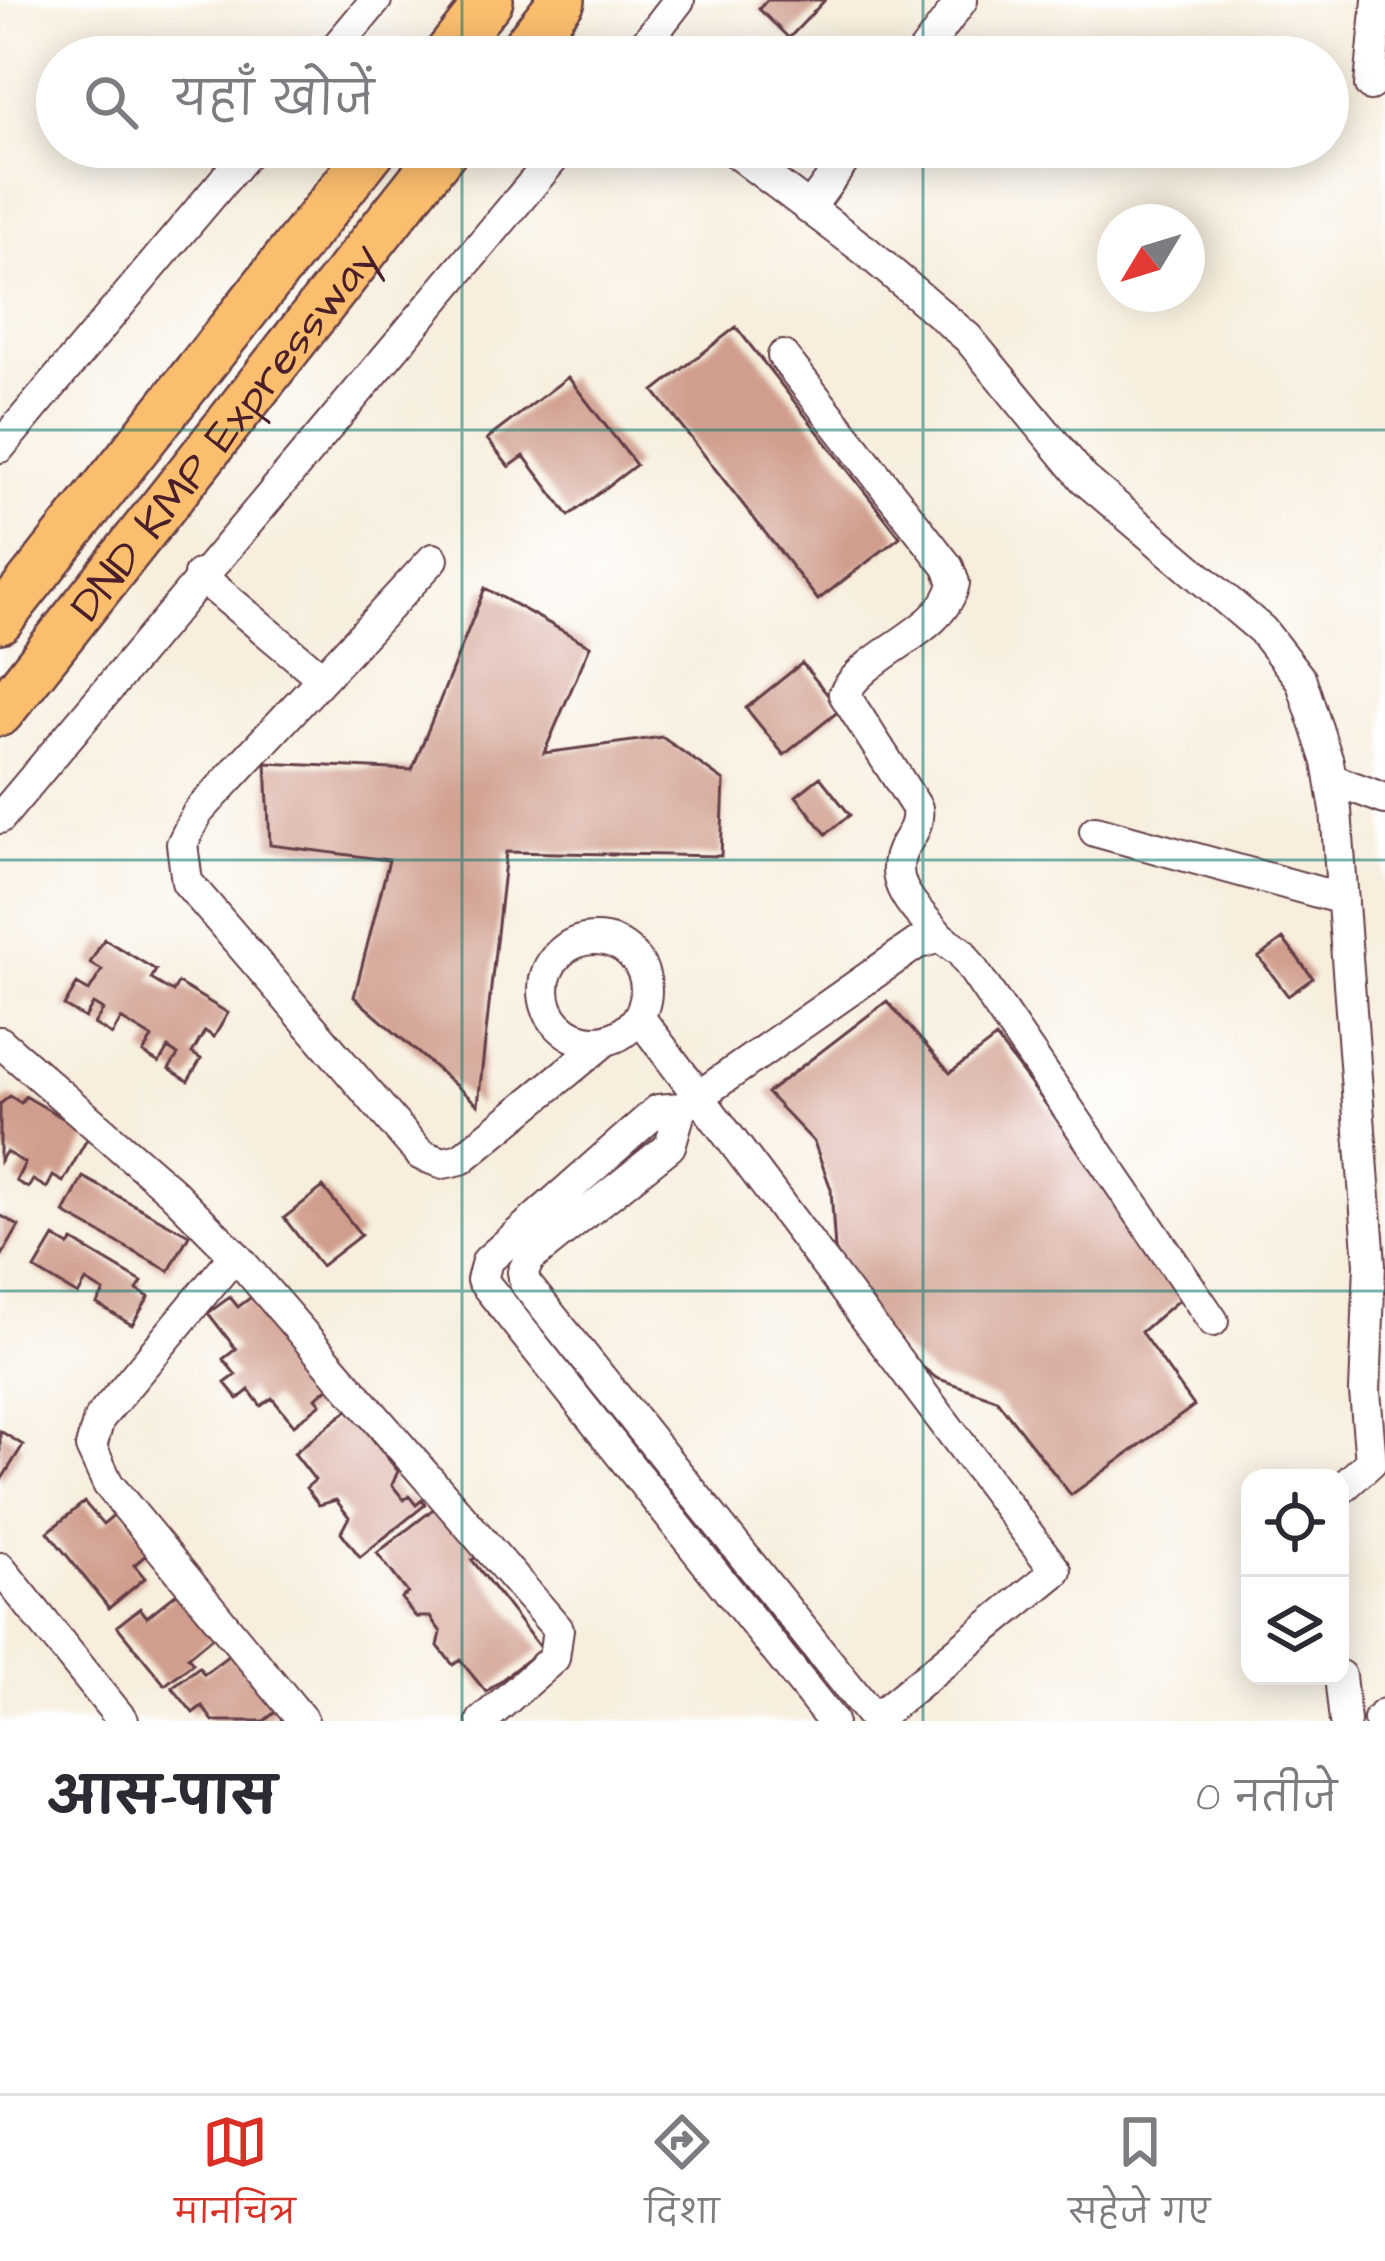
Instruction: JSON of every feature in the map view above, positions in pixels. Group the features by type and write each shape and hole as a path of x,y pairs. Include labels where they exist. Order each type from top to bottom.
{"highway":[{"path":"462,36 490,0"},
{"path":"534,36 562,0"},
{"name":"DND KMP Expressway","path":"0,620 358,168"},
{"name":"DND KMP Expressway","path":"0,713 430,168"}],"street":[{"path":"346,36 376,0"},
{"path":"651,36 679,0"},
{"path":"935,36 962,0"},
{"path":"1370,85 1378,0"},
{"path":"0,447 234,168"},
{"path":"0,818 199,575 545,168"},
{"path":"756,168 968,338 1084,479 1262,631 1301,680 1331,779 1370,1264 1364,1392 1371,1462 1349,1482"},
{"path":"809,208 839,168"},
{"path":"783,356 954,583 943,607 854,678 844,694 917,808 915,828 895,868 898,884 940,938 961,952 1214,1321"},
{"path":"433,559 197,812 182,844 187,882 421,1155 443,1163 483,1145 606,1040 630,1029 647,994 634,956 598,938 560,951 543,987 546,1007 572,1037 606,1040"},
{"path":"199,575 321,677"},
{"path":"1331,779 1385,799"},
{"path":"1095,831 1343,899"},
{"path":"832,1721 482,1280 487,1261 648,1113 690,1102 902,954 925,939 940,938"},
{"path":"639,1017 690,1102 1056,1570 875,1720 525,1283 523,1272 530,1258 670,1146 690,1102"},
{"path":"0,1042 171,1191 235,1256 558,1629 554,1658 482,1721"},
{"path":"235,1256 99,1418 92,1447 108,1484 303,1721"},
{"path":"0,1568 123,1721"},
{"path":"1341,1685 1345,1721"}],"building":[{"path":"767,0 825,0 791,36 759,9"},
{"path":"736,327 900,537 818,600 654,391"},
{"path":"568,377 636,465 569,516 524,456 509,467 487,439"},
{"path":"485,588 590,646 544,753 662,737 724,781 721,856 506,852 478,1105 354,997 389,860 270,845 266,763 412,770"},
{"path":"802,663 840,710 784,755 746,708"},
{"path":"820,777 850,815 826,834 796,796"},
{"path":"104,939 156,970 151,979 173,992 178,983 228,1013 214,1037 205,1031 192,1053 201,1059 188,1081 169,1069 178,1055 168,1048 159,1063 143,1053 152,1038 121,1019 112,1035 94,1024 103,1010 93,1004 85,1018 64,1006 77,984 89,991 102,970 90,963"},
{"path":"1283,939 1313,978 1288,996 1259,957"},
{"path":"887,1001 950,1073 996,1038 1177,1278 1181,1298 1141,1332 1194,1406 1071,1495 996,1399 936,1378 882,1334 835,1250 831,1189 814,1142 767,1093"},
{"path":"10,1096 21,1103 25,1096 90,1134 63,1182 53,1176 47,1188 33,1180 28,1188 16,1181 25,1163 6,1152 0,1161 0,1104"},
{"path":"83,1177 189,1235 169,1271 64,1213"},
{"path":"323,1187 361,1235 321,1266 284,1218"},
{"path":"0,1215 19,1226 0,1259"},
{"path":"54,1237 69,1246 73,1241 142,1282 137,1290 149,1297 132,1325 97,1304 104,1292 86,1281 78,1295 35,1269"},
{"path":"258,1292 330,1386 316,1398 321,1404 294,1425 272,1398 261,1406 249,1390 238,1399 225,1383 236,1375 223,1359 236,1349 208,1313 230,1297 238,1307"},
{"path":"349,1409 398,1471 392,1485 404,1500 409,1496 416,1505 422,1500 425,1505 360,1557 341,1532 349,1517 336,1500 319,1505 306,1488 315,1480 294,1453"},
{"path":"0,1431 23,1445 0,1482"},
{"path":"445,1500 485,1550 472,1560 541,1649 486,1692 460,1660 453,1665 438,1646 441,1632 430,1617 416,1617 401,1598 408,1593 377,1553"},
{"path":"84,1502 103,1524 121,1509 153,1549 134,1565 145,1578 109,1608 48,1532"},
{"path":"179,1591 215,1635 188,1657 193,1663 165,1685 117,1626 140,1608 147,1617"},
{"path":"233,1652 278,1710 264,1721 213,1721 202,1706 193,1713 172,1687 199,1667 204,1674"}]}
